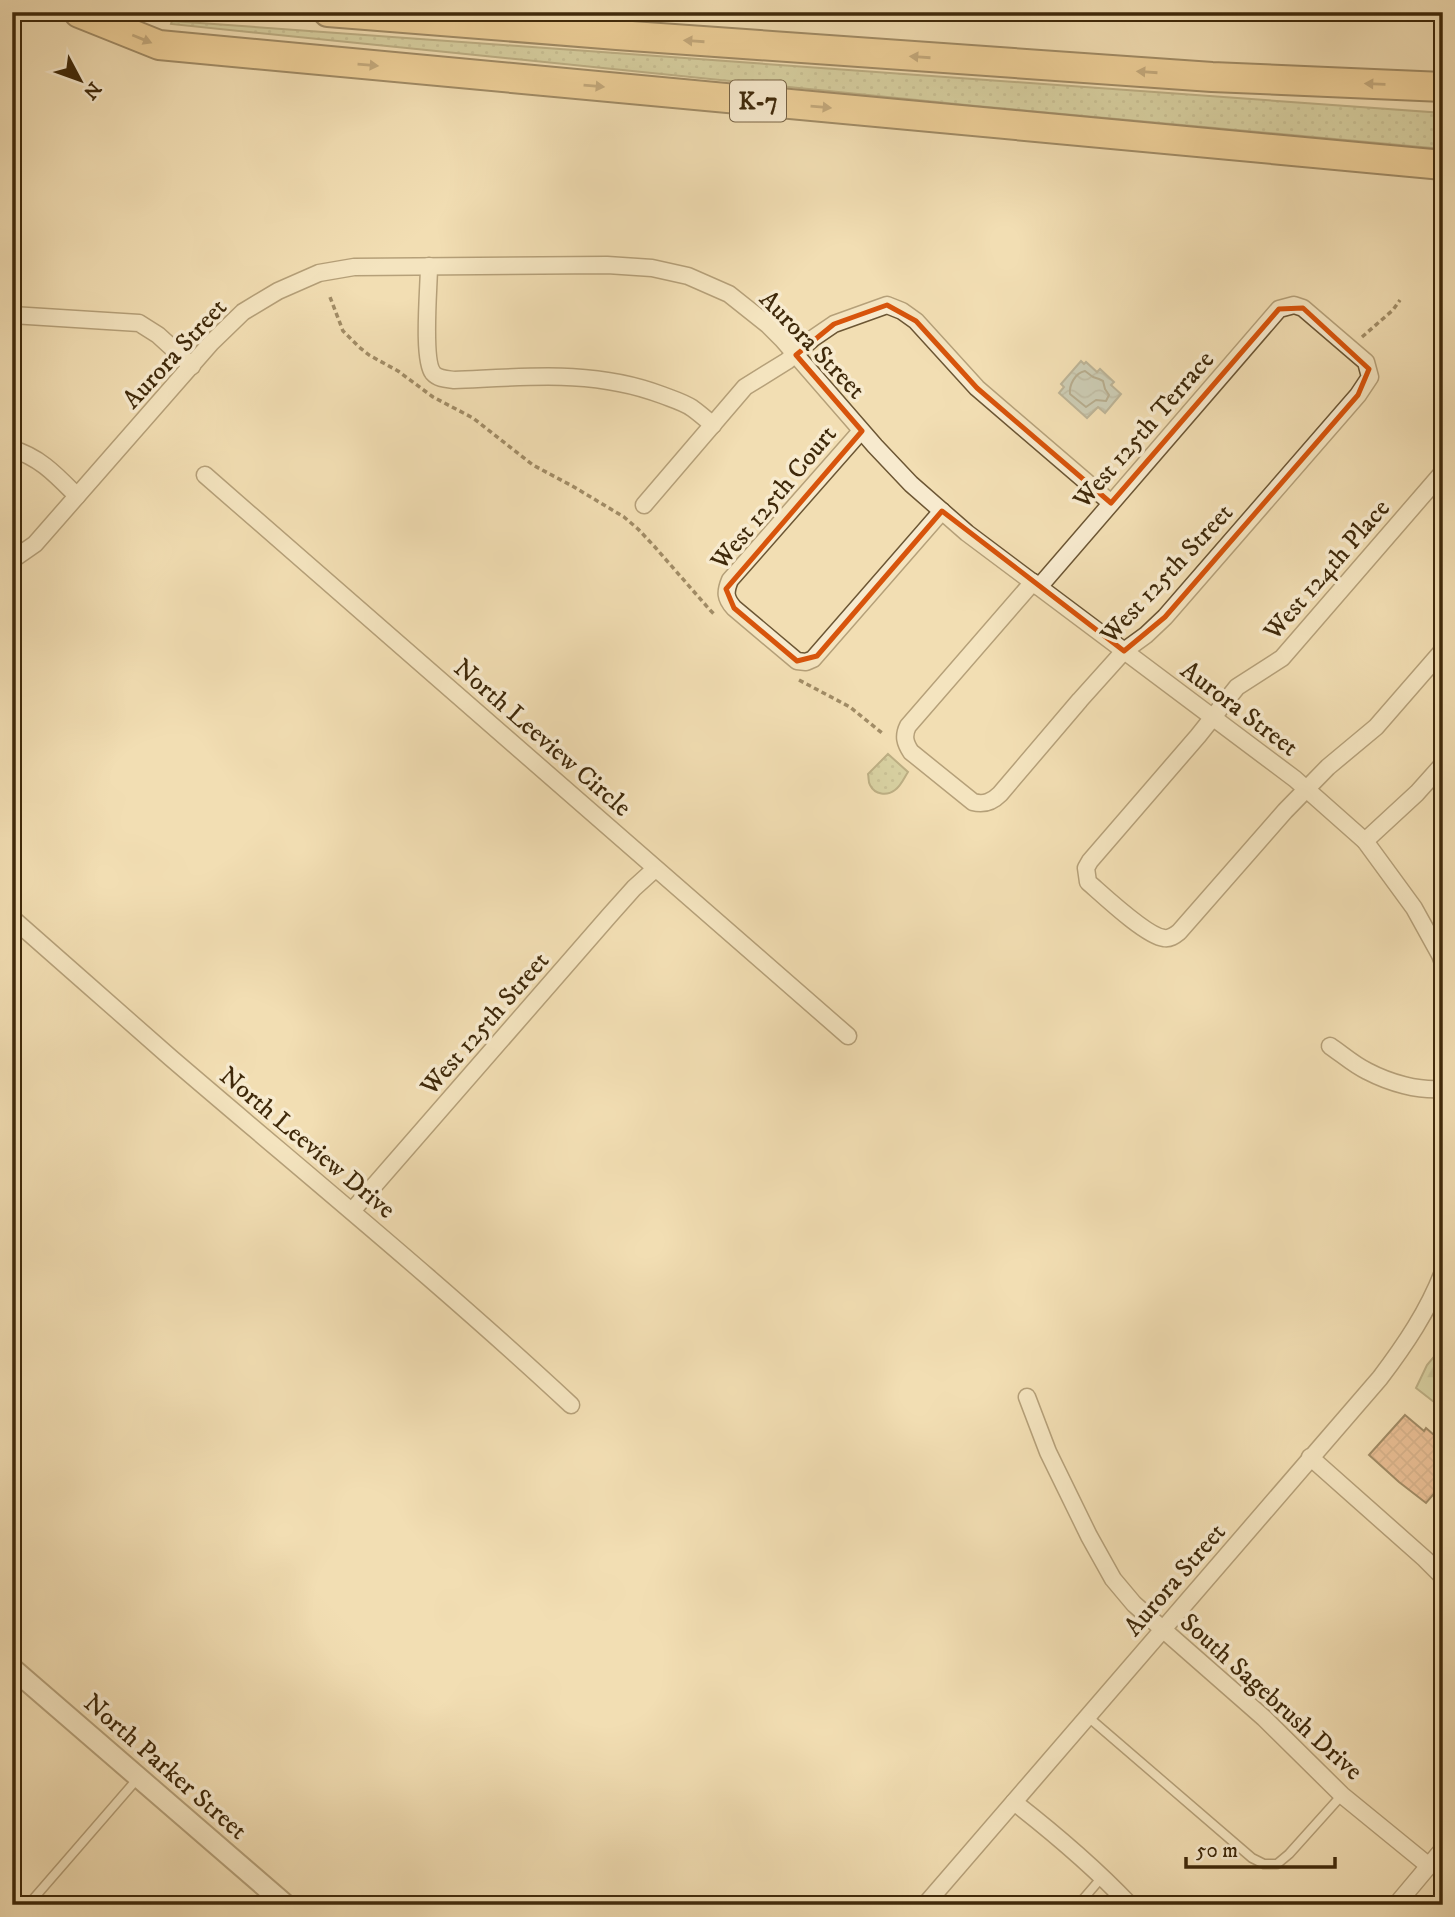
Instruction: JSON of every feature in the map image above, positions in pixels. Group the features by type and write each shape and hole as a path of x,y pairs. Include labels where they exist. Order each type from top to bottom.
{"highway":[{"name":"K-7","path":"84,12 79,13 159,45 1443,165"},
{"name":"K-7","path":"328,12 617,36 1159,73 1443,87"}],"street":[{"name":"Aurora Street","path":"12,560 35,544 192,366 243,313 278,291 319,273 354,267 607,265 652,268 688,276 729,294 768,325 912,484 967,533 1307,790 1365,841 1414,908 1443,963"},
{"path":"429,266 428,355 430,366 440,378 454,380 577,376 604,379 650,390 678,401 693,408 713,425"},
{"name":"West 125th Street","path":"905,740 911,752 970,800 978,803 993,801 1124,651 1165,617 1370,377 1366,362 1313,315 1294,304 1287,306"},
{"path":"644,505 745,387 796,355 812,339 834,324 887,305 916,321 977,388 1111,503"},
{"name":"West 125th Terrace","path":"905,740 908,726 1111,503 1279,309 1287,306"},
{"path":"12,315 139,323 158,335 192,366"},
{"name":"West 125th Court","path":"862,431 730,580 726,589 728,601 734,608 797,661 806,662 813,659 943,511"},
{"path":"12,449 28,454 47,467 77,496"},
{"name":"West 124th Place","path":"1307,790 1285,810 1179,932 1169,938 1150,932 1088,882 1086,867 1237,687 1282,658 1443,472"},
{"name":"North Leeview Circle","path":"205,475 848,1036"},
{"path":"1307,790 1341,756 1376,727 1443,650"},
{"path":"1365,841 1417,793 1443,764"},
{"name":"West 125th Street","path":"352,1211 608,916 655,870"},
{"name":"North Leeview Drive","path":"12,918 521,1358 570,1405"},
{"path":"1330,1046 1366,1071 1427,1090 1443,1089"},
{"name":"Aurora Street","path":"925,1905 1380,1378 1400,1352 1428,1305 1443,1272"},
{"name":"South Sagebrush Drive","path":"1027,1397 1048,1452 1088,1536 1113,1579 1133,1604 1264,1718 1342,1795 1429,1866"},
{"path":"1310,1457 1443,1577"},
{"name":"North Parker Street","path":"12,1668 286,1905"},
{"path":"1014,1801 1103,1876 1130,1905"},
{"path":"1396,1905 1443,1849"}],"lane":[{"path":"1087,1716 1252,1858 1264,1864 1277,1864 1289,1854 1342,1795"},
{"path":"28,1905 139,1777"},
{"path":"1078,1905 1103,1876"}],"path":[{"path":"330,297 343,331 359,347 433,397 473,418 533,465 624,517 718,616"},
{"path":"1359,341 1401,300"},
{"path":"792,676 849,708 882,733"}],"highlighted area":[{"path":"887,305 916,321 977,388 1111,503 1279,309 1303,308 1369,369 1358,395 1165,617 1124,651 942,511 817,656 797,661 734,608 726,589 862,431 796,355 834,324"}],"green space":[{"path":"172,21 1443,113 1443,149 976,106 171,24"},
{"path":"888,754 908,772 897,788 881,794 872,788 868,774"},
{"path":"1443,1346 1443,1409 1416,1388 1427,1365"}],"water":[{"path":"1081,361 1097,372 1100,369 1114,382 1111,385 1121,394 1105,413 1098,407 1087,418 1059,393 1064,387 1061,384"}],"building":[{"path":"1405,1415 1443,1443 1443,1476 1435,1485 1439,1488 1426,1503 1369,1455"}]}
